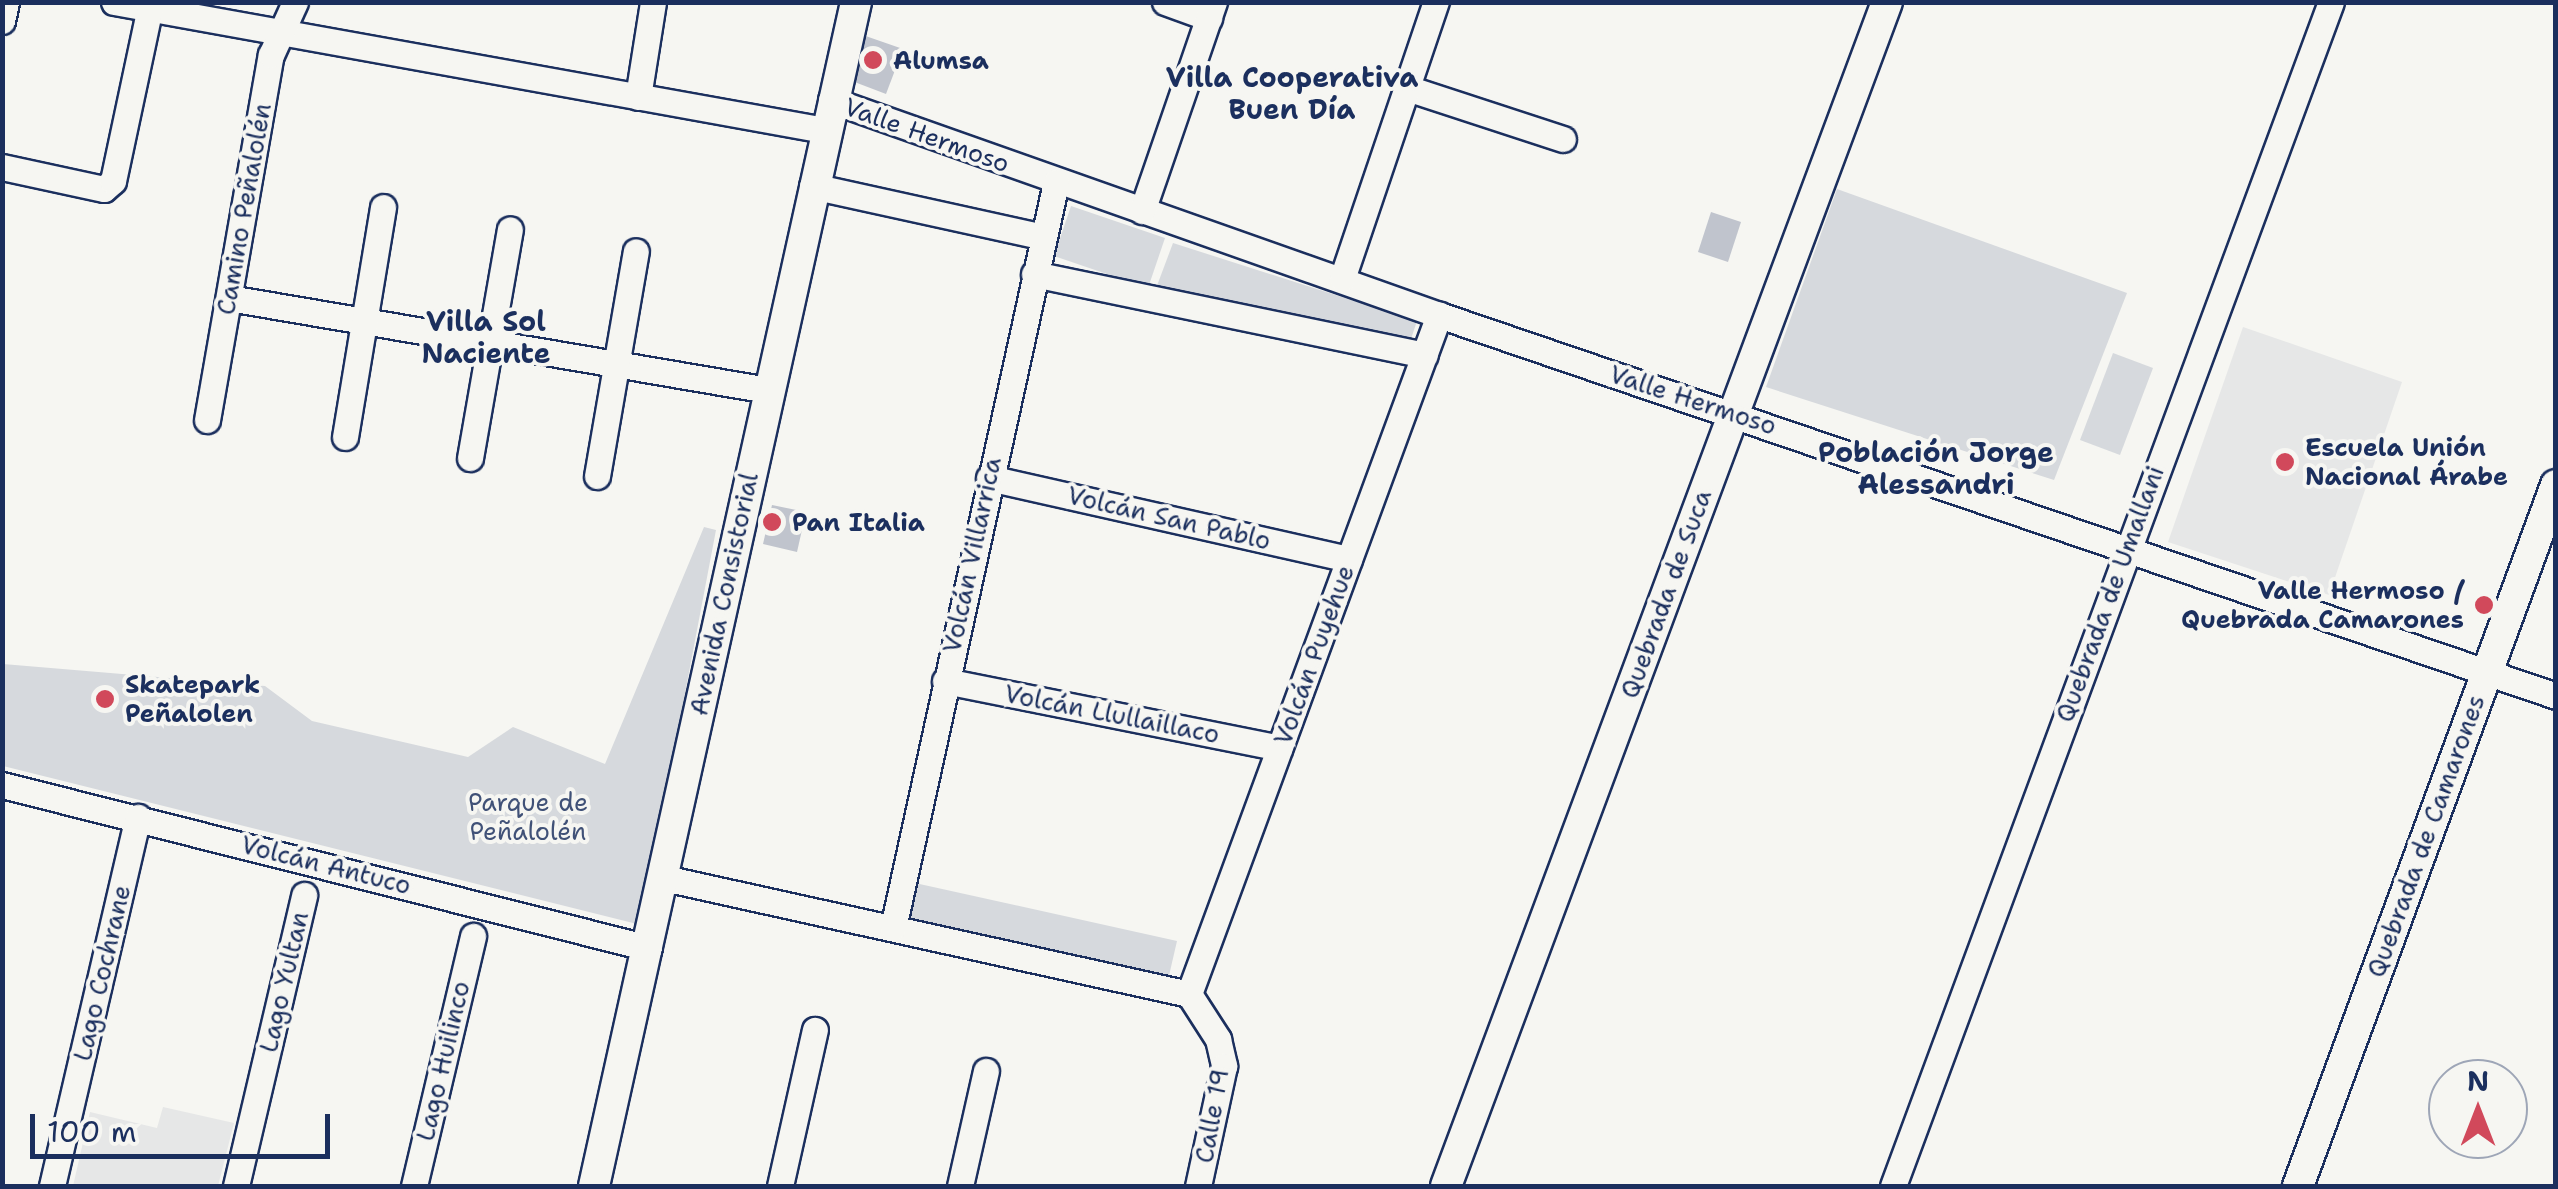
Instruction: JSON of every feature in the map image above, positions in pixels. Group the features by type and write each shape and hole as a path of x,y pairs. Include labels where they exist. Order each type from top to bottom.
{"street":[{"path":"2,21 6,2"},
{"name":"Valle Hermoso","path":"114,2 638,97 827,115 1142,210 2556,696"},
{"name":"Camino Peñalolén","path":"208,420 270,55 295,2"},
{"path":"638,97 653,2"},
{"name":"Avenida Consistorial","path":"594,1186 649,948 827,115 856,2"},
{"path":"1142,210 1212,10 1166,2"},
{"path":"1342,279 1436,2"},
{"name":"Quebrada de Suca","path":"1446,1186 1887,2"},
{"name":"Quebrada de Umallani","path":"1893,1186 2331,2"},
{"path":"2,166 104,189 113,181 150,6"},
{"path":"1407,88 1562,139"},
{"name":"Volcán Villarrica","path":"894,928 1056,182"},
{"path":"812,186 1043,237"},
{"path":"345,437 383,207"},
{"path":"470,458 510,229"},
{"path":"597,476 636,251"},
{"path":"1034,274 1424,355"},
{"path":"229,298 768,390"},
{"name":"Volcán Puyehue","path":"1188,994 1439,315"},
{"name":"Volcán San Pablo","path":"989,478 1349,559"},
{"name":"Quebrada de Camarones","path":"2298,1186 2556,486"},
{"name":"Volcán Llullaillaco","path":"945,680 1280,748"},
{"name":"Volcán Antuco","path":"2,786 649,948"},
{"name":"Lago Cochrane","path":"52,1186 138,817"},
{"path":"664,878 1188,994"},
{"name":"Lago Yultan","path":"236,1186 304,895"},
{"name":"Lago Huilinco","path":"414,1186 473,936"},
{"name":"Calle 19","path":"1188,994 1218,1040 1224,1066 1198,1186"},
{"path":"780,1186 816,1030"},
{"path":"960,1186 986,1072"}],"shaded area":[{"name":"Escuela Unión Nacional Árabe","path":"2243,327 2402,382 2329,595 2168,542"},
{"path":"163,1107 234,1123 218,1186 73,1186 90,1112 157,1128"}],"green space":[{"path":"1837,189 2127,293 2054,480 1766,387"},
{"path":"1071,206 1165,238 1148,288 1054,256"},
{"path":"1173,243 1417,321 1410,342 1155,291"},
{"path":"2113,353 2153,368 2120,455 2080,440"},
{"name":"Parque de Peñalolén","path":"704,527 716,530 641,925 3,766 3,664 265,686 312,721 468,757 513,727 605,764"},
{"path":"915,883 1177,941 1168,980 907,923"}],"building":[{"name":"Alumsa","path":"857,33 903,49 886,94 844,78"},
{"path":"1711,212 1741,222 1728,262 1698,252"},
{"path":"772,505 806,512 797,552 763,544"}],"place":[{"name":"Alumsa","path":"873,60"},
{"name":"Escuela Unión Nacional Árabe","path":"2285,462"},
{"name":"Pan Italia","path":"772,522"},
{"name":"Valle Hermoso / Quebrada Camarones","path":"2484,605"},
{"name":"Skatepark Peñalolen","path":"105,699"}],"district":[{"name":"Villa Cooperativa Buen Día","path":"1292,93"},
{"name":"Villa Sol Naciente","path":"486,337"},
{"name":"Población Jorge Alessandri","path":"1936,468"}]}
